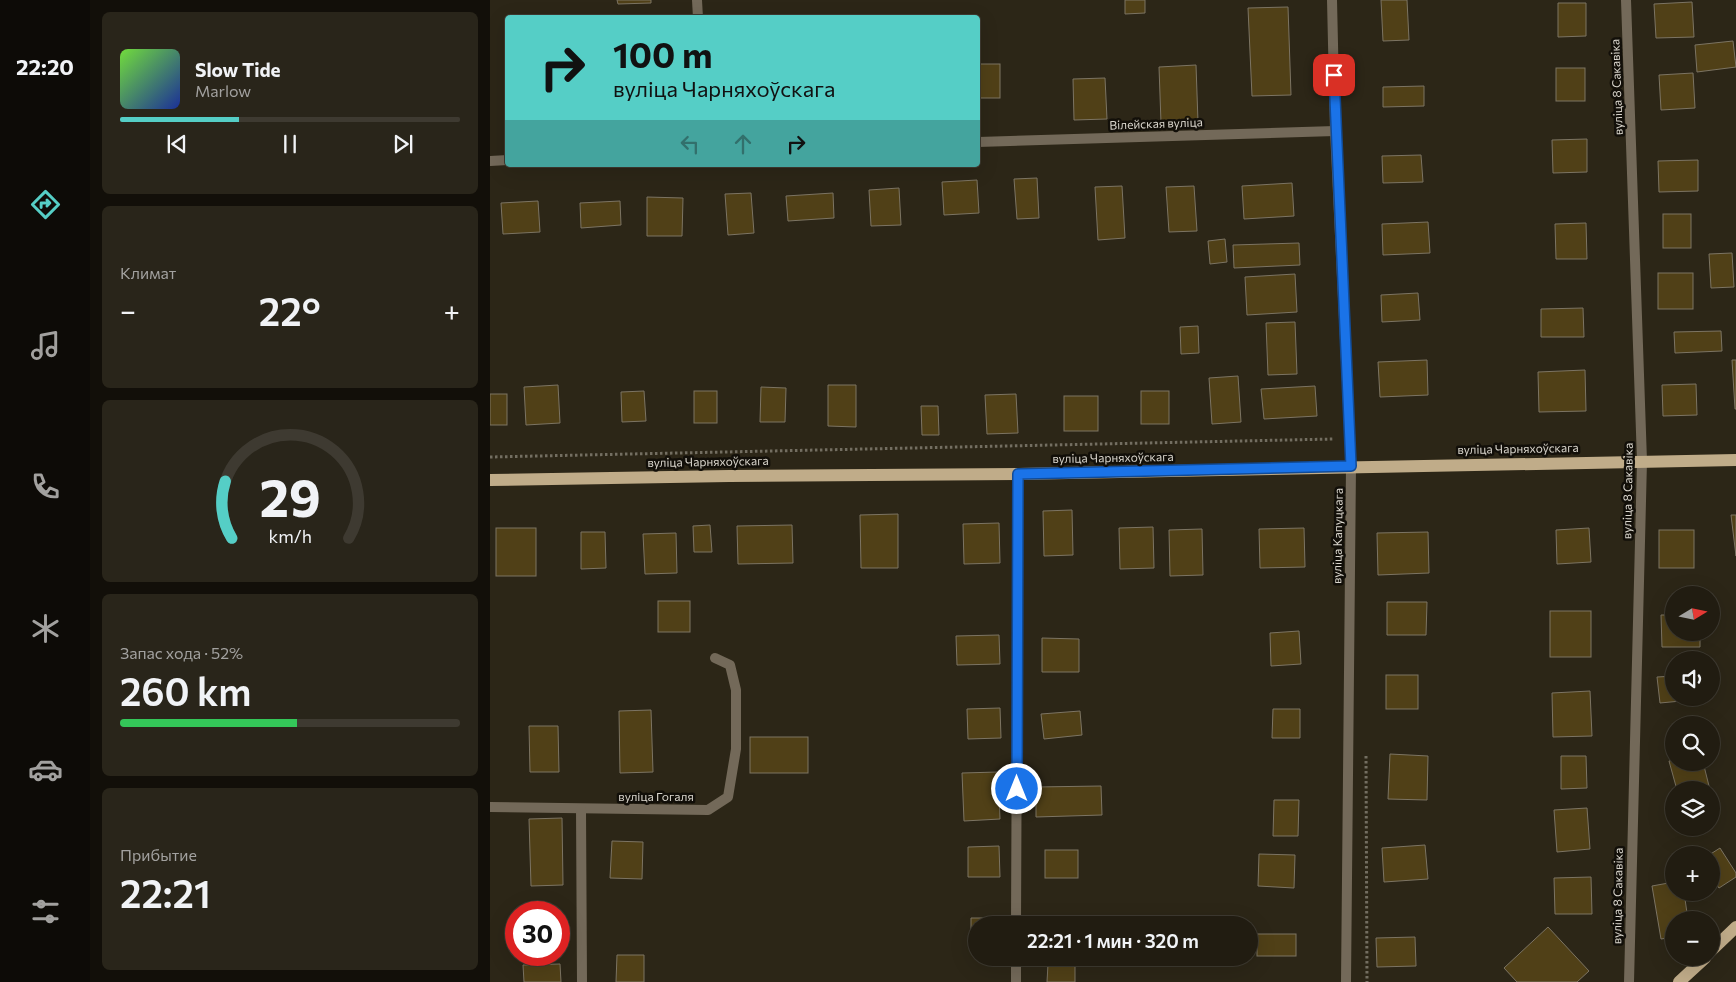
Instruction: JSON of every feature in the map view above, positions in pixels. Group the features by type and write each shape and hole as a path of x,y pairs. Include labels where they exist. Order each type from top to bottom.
{"main road":[{"name":"вуліца Чарняхоўскага","path":"490,480 749,475 1018,474 1351,466 1736,460"},
{"path":"1720,942 1736,927"},
{"path":"1680,982 1696,966"}],"street":[{"path":"697,0 698,15"},
{"name":"вуліца Капуцкага","path":"1332,0 1335,131 1351,466 1346,982"},
{"name":"вуліца 8 Сакавіка","path":"1626,0 1642,461 1629,982"},
{"name":"Вілейская вуліца","path":"980,142 1335,131"},
{"path":"490,161 505,160"},
{"path":"1016,916 1018,474"},
{"name":"вуліца Гогаля","path":"490,807 708,810 728,797 736,749 736,690 730,665 715,658"},
{"path":"581,809 582,982"},
{"path":"1016,966 1016,982"}],"path":[{"path":"490,457 1350,438"},
{"path":"1366,754 1367,982"}],"building":[{"path":"617,0 651,0 651,3 618,4"},
{"path":"1125,0 1145,0 1145,13 1125,14"},
{"path":"1381,0 1407,0 1409,40 1383,41"},
{"path":"1692,2 1694,37 1656,38 1654,4"},
{"path":"1558,3 1586,3 1586,36 1558,37"},
{"path":"1288,7 1291,95 1252,96 1248,8"},
{"path":"1733,41 1736,67 1697,72 1695,45"},
{"path":"980,64 1000,64 1000,98 980,98"},
{"path":"1196,65 1198,122 1161,123 1159,67"},
{"path":"1556,68 1585,68 1585,101 1556,101"},
{"path":"1693,73 1695,108 1661,110 1659,75"},
{"path":"1105,78 1107,119 1074,120 1073,79"},
{"path":"1424,86 1424,106 1383,107 1383,87"},
{"path":"1587,139 1587,172 1553,173 1552,140"},
{"path":"1421,155 1423,182 1383,183 1382,156"},
{"path":"1698,160 1698,191 1659,192 1658,161"},
{"path":"1037,178 1039,218 1017,219 1014,179"},
{"path":"977,180 979,213 944,215 942,182"},
{"path":"1292,183 1294,216 1244,219 1242,186"},
{"path":"1122,186 1125,238 1098,240 1095,187"},
{"path":"1194,186 1197,231 1169,232 1166,187"},
{"path":"899,188 901,225 871,226 869,190"},
{"path":"751,193 754,233 728,235 725,194"},
{"path":"833,193 834,218 788,221 786,196"},
{"path":"647,197 683,198 682,236 647,236"},
{"path":"538,201 540,232 503,234 501,203"},
{"path":"620,201 621,225 581,228 580,203"},
{"path":"1663,214 1691,214 1691,248 1663,248"},
{"path":"1428,222 1430,253 1383,255 1382,224"},
{"path":"1586,223 1587,259 1556,259 1555,224"},
{"path":"1225,239 1227,262 1210,264 1208,241"},
{"path":"1299,243 1300,265 1234,268 1233,245"},
{"path":"1732,253 1734,287 1711,288 1709,254"},
{"path":"1658,273 1693,273 1693,309 1658,309"},
{"path":"1295,274 1297,312 1247,315 1245,277"},
{"path":"1418,293 1420,320 1382,322 1381,295"},
{"path":"1583,308 1584,337 1541,337 1541,309"},
{"path":"1295,322 1297,374 1268,375 1266,323"},
{"path":"1198,326 1199,353 1181,354 1180,327"},
{"path":"1721,331 1722,351 1675,353 1674,332"},
{"path":"1427,360 1428,395 1380,397 1378,362"},
{"path":"1732,360 1736,360 1736,409 1735,409"},
{"path":"1585,370 1586,411 1539,412 1538,372"},
{"path":"1238,376 1241,422 1212,424 1209,378"},
{"path":"1696,384 1697,415 1663,416 1662,385"},
{"path":"558,385 560,423 526,425 524,387"},
{"path":"828,385 856,385 856,427 828,426"},
{"path":"1315,386 1317,416 1264,419 1261,389"},
{"path":"761,387 786,388 785,422 760,422"},
{"path":"644,391 646,421 622,422 621,392"},
{"path":"694,391 717,391 717,423 694,423"},
{"path":"1141,391 1169,391 1169,424 1141,424"},
{"path":"490,394 507,394 507,425 490,425"},
{"path":"1016,394 1018,433 987,434 985,395"},
{"path":"1064,396 1098,396 1098,431 1064,431"},
{"path":"921,406 938,406 939,435 922,435"},
{"path":"1072,510 1073,555 1044,556 1043,511"},
{"path":"898,514 898,568 861,568 860,515"},
{"path":"1731,515 1736,515 1736,556"},
{"path":"999,523 1000,563 964,564 963,524"},
{"path":"710,525 712,552 694,552 693,526"},
{"path":"792,525 793,563 738,564 737,526"},
{"path":"1153,527 1154,568 1120,569 1119,528"},
{"path":"496,528 536,528 536,576 496,576"},
{"path":"1304,528 1305,567 1260,568 1259,529"},
{"path":"1589,528 1591,562 1557,564 1556,530"},
{"path":"1202,529 1203,575 1170,576 1169,530"},
{"path":"1659,530 1694,530 1694,568 1659,568"},
{"path":"581,532 605,532 606,568 581,569"},
{"path":"1428,532 1429,573 1378,575 1377,533"},
{"path":"676,533 677,573 645,574 643,534"},
{"path":"658,601 690,601 690,632 658,632"},
{"path":"1387,602 1427,602 1426,635 1387,635"},
{"path":"1550,611 1591,611 1591,657 1550,657"},
{"path":"1661,615 1665,615 1665,641 1700,641 1700,647 1662,647"},
{"path":"1299,631 1301,664 1271,666 1270,633"},
{"path":"999,635 1000,664 957,665 956,636"},
{"path":"1042,638 1079,639 1079,672 1042,672"},
{"path":"1386,675 1418,675 1418,709 1386,709"},
{"path":"1657,677 1665,677 1665,703 1660,703"},
{"path":"1590,691 1592,736 1553,737 1552,693"},
{"path":"1000,708 1001,738 968,739 967,709"},
{"path":"1273,709 1300,709 1300,738 1272,738"},
{"path":"651,710 653,772 620,773 619,711"},
{"path":"1080,711 1082,735 1044,739 1041,714"},
{"path":"529,726 558,726 559,772 530,772"},
{"path":"750,737 808,737 808,773 750,773"},
{"path":"1390,754 1428,756 1427,800 1388,799"},
{"path":"1561,756 1586,756 1587,788 1561,789"},
{"path":"1672,771 1705,771 1708,781 1675,781"},
{"path":"998,772 1000,819 964,821 962,773"},
{"path":"1101,786 1102,815 1036,817 1036,787"},
{"path":"1274,800 1299,800 1298,836 1273,836"},
{"path":"1587,808 1590,849 1557,852 1554,810"},
{"path":"562,818 563,885 531,886 529,819"},
{"path":"612,841 643,842 642,879 610,878"},
{"path":"1425,845 1428,879 1384,882 1382,848"},
{"path":"999,846 1000,877 968,877 968,847"},
{"path":"1720,848 1736,873 1736,877 1720,887"},
{"path":"1045,850 1078,850 1078,878 1045,878"},
{"path":"1259,854 1295,855 1294,888 1258,886"},
{"path":"1591,877 1592,914 1555,914 1554,878"},
{"path":"1665,884 1665,901 1685,901 1687,911 1665,911 1665,938 1661,939 1652,886"},
{"path":"1548,927 1589,971 1577,982 1517,982 1504,968"},
{"path":"1258,934 1296,934 1296,956 1258,956"},
{"path":"1415,937 1416,966 1377,967 1376,938"},
{"path":"617,955 644,955 644,982 616,982"},
{"path":"523,966 560,966 561,982 524,982"},
{"path":"1048,966 1075,966 1075,982 1047,982"}],"route":[{"path":"1017,789 1018,474 1351,466 1334,75"}]}
